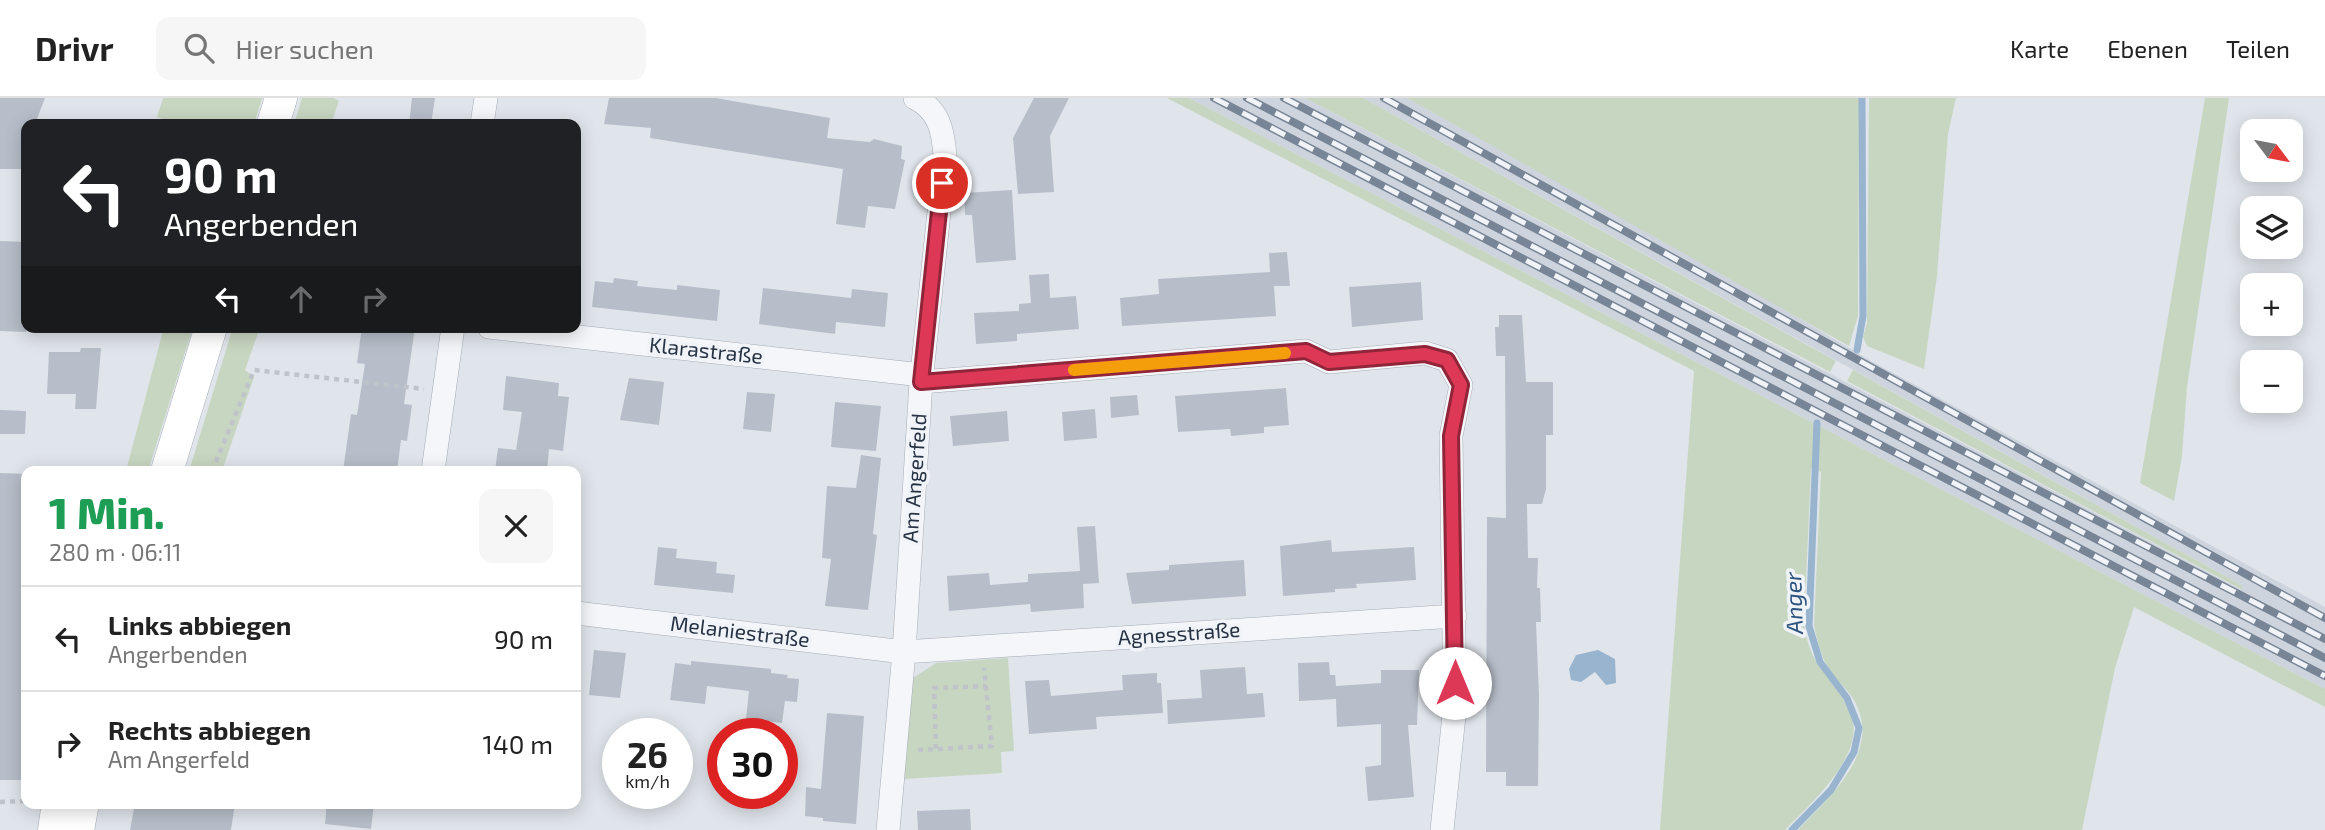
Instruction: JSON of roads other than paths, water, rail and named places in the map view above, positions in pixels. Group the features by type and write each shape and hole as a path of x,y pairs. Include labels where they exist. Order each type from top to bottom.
{"main road":[{"path":"275,119 281,98"},
{"path":"169,466 209,333"},
{"path":"54,830 57,809"},
{"path":"78,830 82,809"}],"street":[{"path":"483,119 486,98"},
{"name":"Am Angerfeld","path":"888,830 904,652 922,379 945,156 943,129 930,105 915,98"},
{"path":"434,466 452,333"},
{"name":"Klarastraße","path":"539,333 922,379 1306,351 1329,362 1425,354 1447,360 1461,385 1451,436 1455,616 1452,751 1441,830"},
{"name":"Melaniestraße","path":"581,614 904,652"},
{"name":"Agnesstraße","path":"904,652 1455,616"}],"water":[{"path":"1598,650 1615,659 1616,683 1606,685 1595,672 1581,682 1571,680 1569,669 1576,655"}],"waterway":[{"name":"Anger","path":"1857,350 1863,316 1862,98"},
{"name":"Anger","path":"1792,830 1831,790 1854,752 1859,728 1847,698 1820,662 1809,626 1817,423"}],"railway":[{"path":"1214,98 2325,676"},
{"path":"1247,98 2325,658"},
{"path":"1284,98 2325,639"},
{"path":"1384,98 2325,618"}]}
